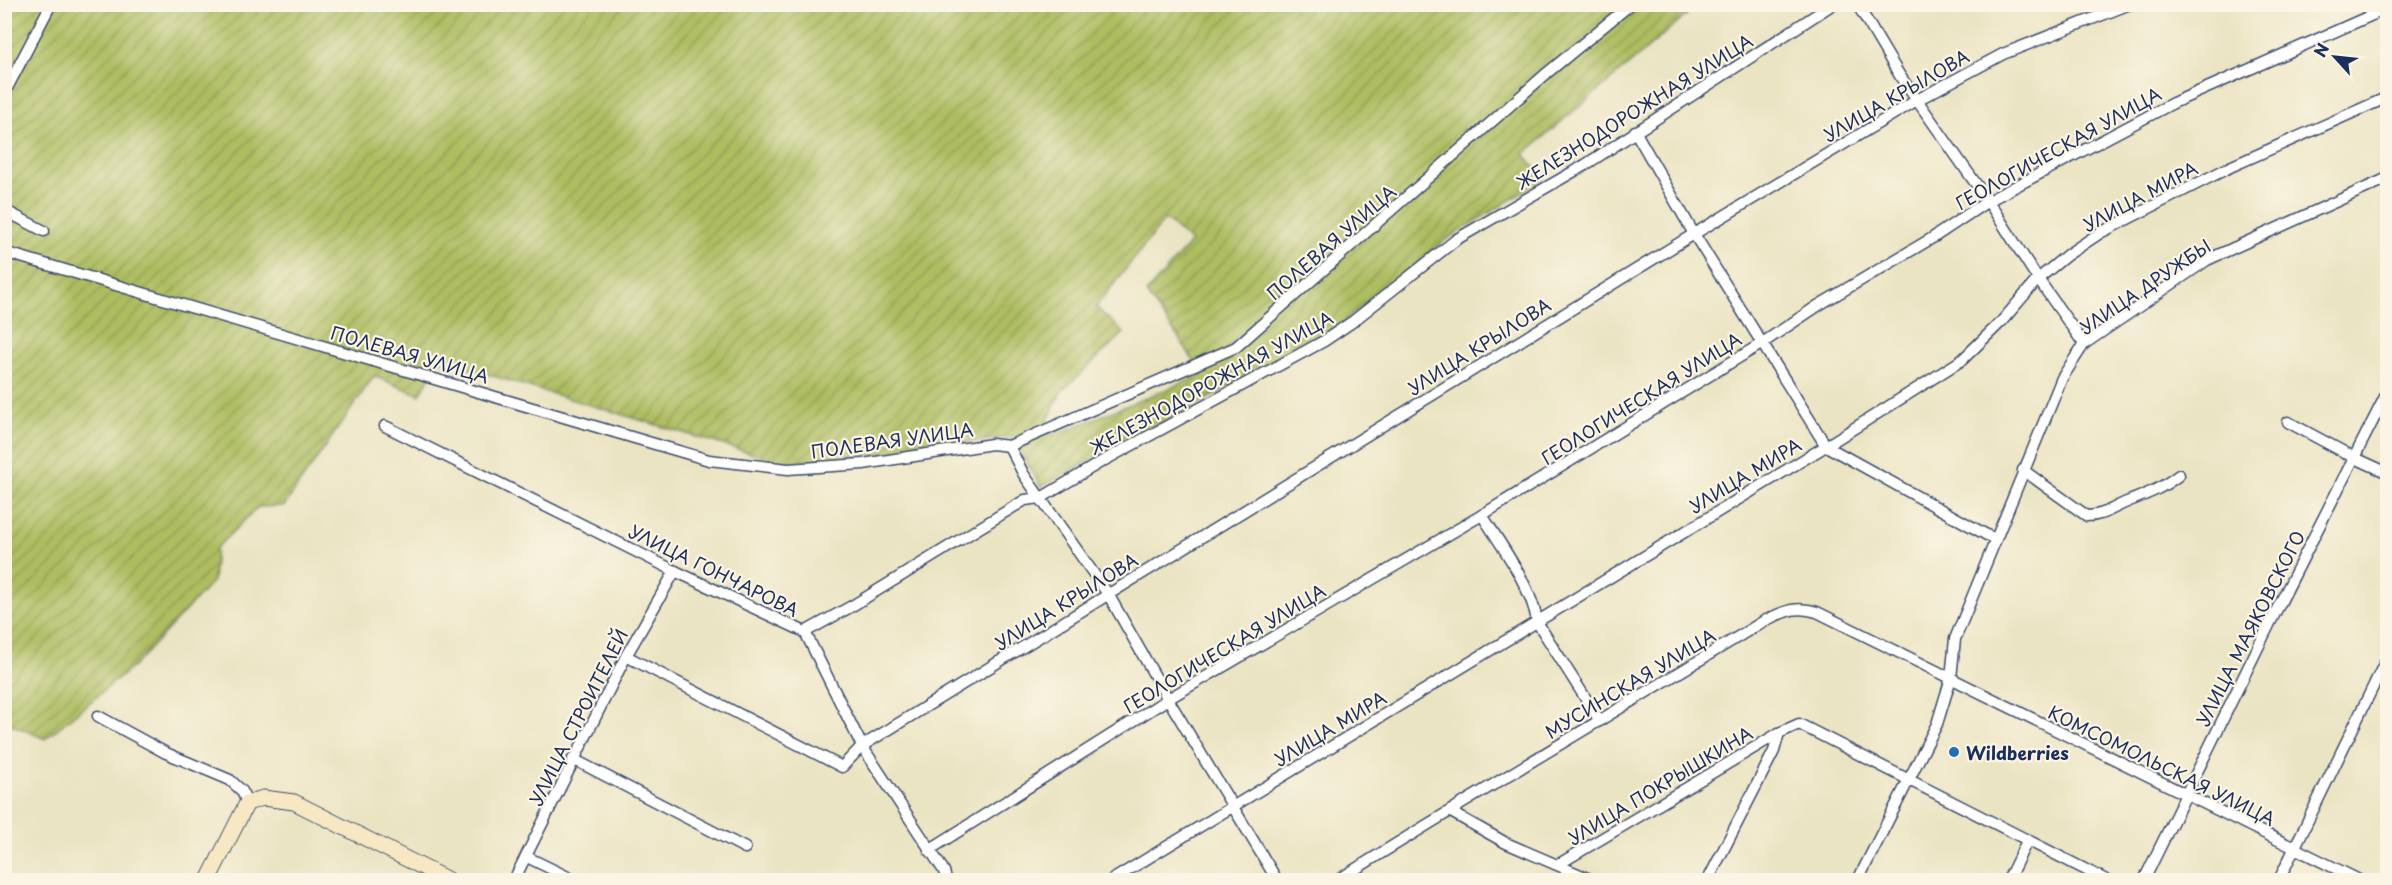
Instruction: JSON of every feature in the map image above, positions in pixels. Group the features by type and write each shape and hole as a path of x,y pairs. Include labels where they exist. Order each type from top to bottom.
{"street":[{"path":"4,94 51,4"},
{"name":"ПОЛЕВАЯ УЛИЦА","path":"4,252 709,460 788,469 863,464 992,444 1009,446 1236,347 1547,73 1631,4"},
{"name":"ЖЕЛЕЗНОДОРОЖНАЯ УЛИЦА","path":"805,632 862,600 1024,500 1041,498 1101,462 1324,341 1352,322 1457,239 1511,206 1538,193 1833,4"},
{"path":"1857,4 1900,76 2084,344"},
{"name":"УЛИЦА КРЫЛОВА","path":"626,656 842,767 862,746 1694,234 1917,100 2003,54 2130,4"},
{"name":"ГЕОЛОГИЧЕСКАЯ УЛИЦА","path":"929,850 1168,699 1482,515 1761,344 1819,305 1934,237 1988,201 2173,103 2388,8"},
{"name":"УЛИЦА МИРА","path":"1112,880 1826,446 1962,360 2002,321 2038,279 2067,255 2100,233 2230,167 2388,97"},
{"path":"1635,131 1694,234 1826,446 1994,539"},
{"name":"УЛИЦА ДРУЖБЫ","path":"1858,880 1936,724 1951,678 1955,639 1994,539 2062,378 2084,344 2207,260 2388,178"},
{"path":"4,210 44,231"},
{"name":"УЛИЦА МАЯКОВСКОГО","path":"2144,880 2270,623 2388,391"},
{"path":"2289,422 2388,473"},
{"name":"УЛИЦА ГОНЧАРОВА","path":"385,426 675,571 805,632 862,746 944,871 946,880"},
{"path":"1009,446 1024,475 1108,594 1231,806 1277,880"},
{"path":"2023,470 2087,516 2099,516 2126,502 2158,490 2179,475"},
{"path":"1482,515 1508,556 1535,608 1537,622 1600,722"},
{"name":"УЛИЦА СТРОИТЕЛЕЙ","path":"514,880 626,656 675,571"},
{"name":"МУСИНСКАЯ УЛИЦА","path":"1338,880 1530,761 1600,722 1764,621 1792,609 1804,608 1817,612 1951,678"},
{"path":"2279,880 2388,656"},
{"name":"КОМСОМОЛЬСКАЯ УЛИЦА","path":"1951,678 2359,880"},
{"path":"98,716 166,753 230,780 242,791 247,803"},
{"name":"УЛИЦА ПОКРЫШКИНА","path":"1559,864 1779,733 1799,724 1910,778"},
{"name":"УЛИЦА ПОКРЫШКИНА","path":"1708,880 1774,751 1779,733"},
{"path":"573,759 745,848"},
{"path":"1910,778 2027,841 2106,880"},
{"path":"208,880 247,803 263,798 294,802 448,880"},
{"path":"1451,812 1506,843 1592,880"},
{"path":"2008,880 2027,841"},
{"path":"526,857 574,880"}],"green space":[{"path":"4,5 1698,5 1524,154 1544,179 1447,239 1343,323 1278,361 1041,487 1011,437 875,455 784,463 439,360 420,395 374,376 284,506 258,507 216,548 213,581 135,665 45,739 5,722","holes":["1165,219 1191,242 1146,293 1202,375 1054,435 1047,422 1061,392 1124,333 1096,307"]}],"place":[{"name":"Wildberries","path":"1954,752"}]}
